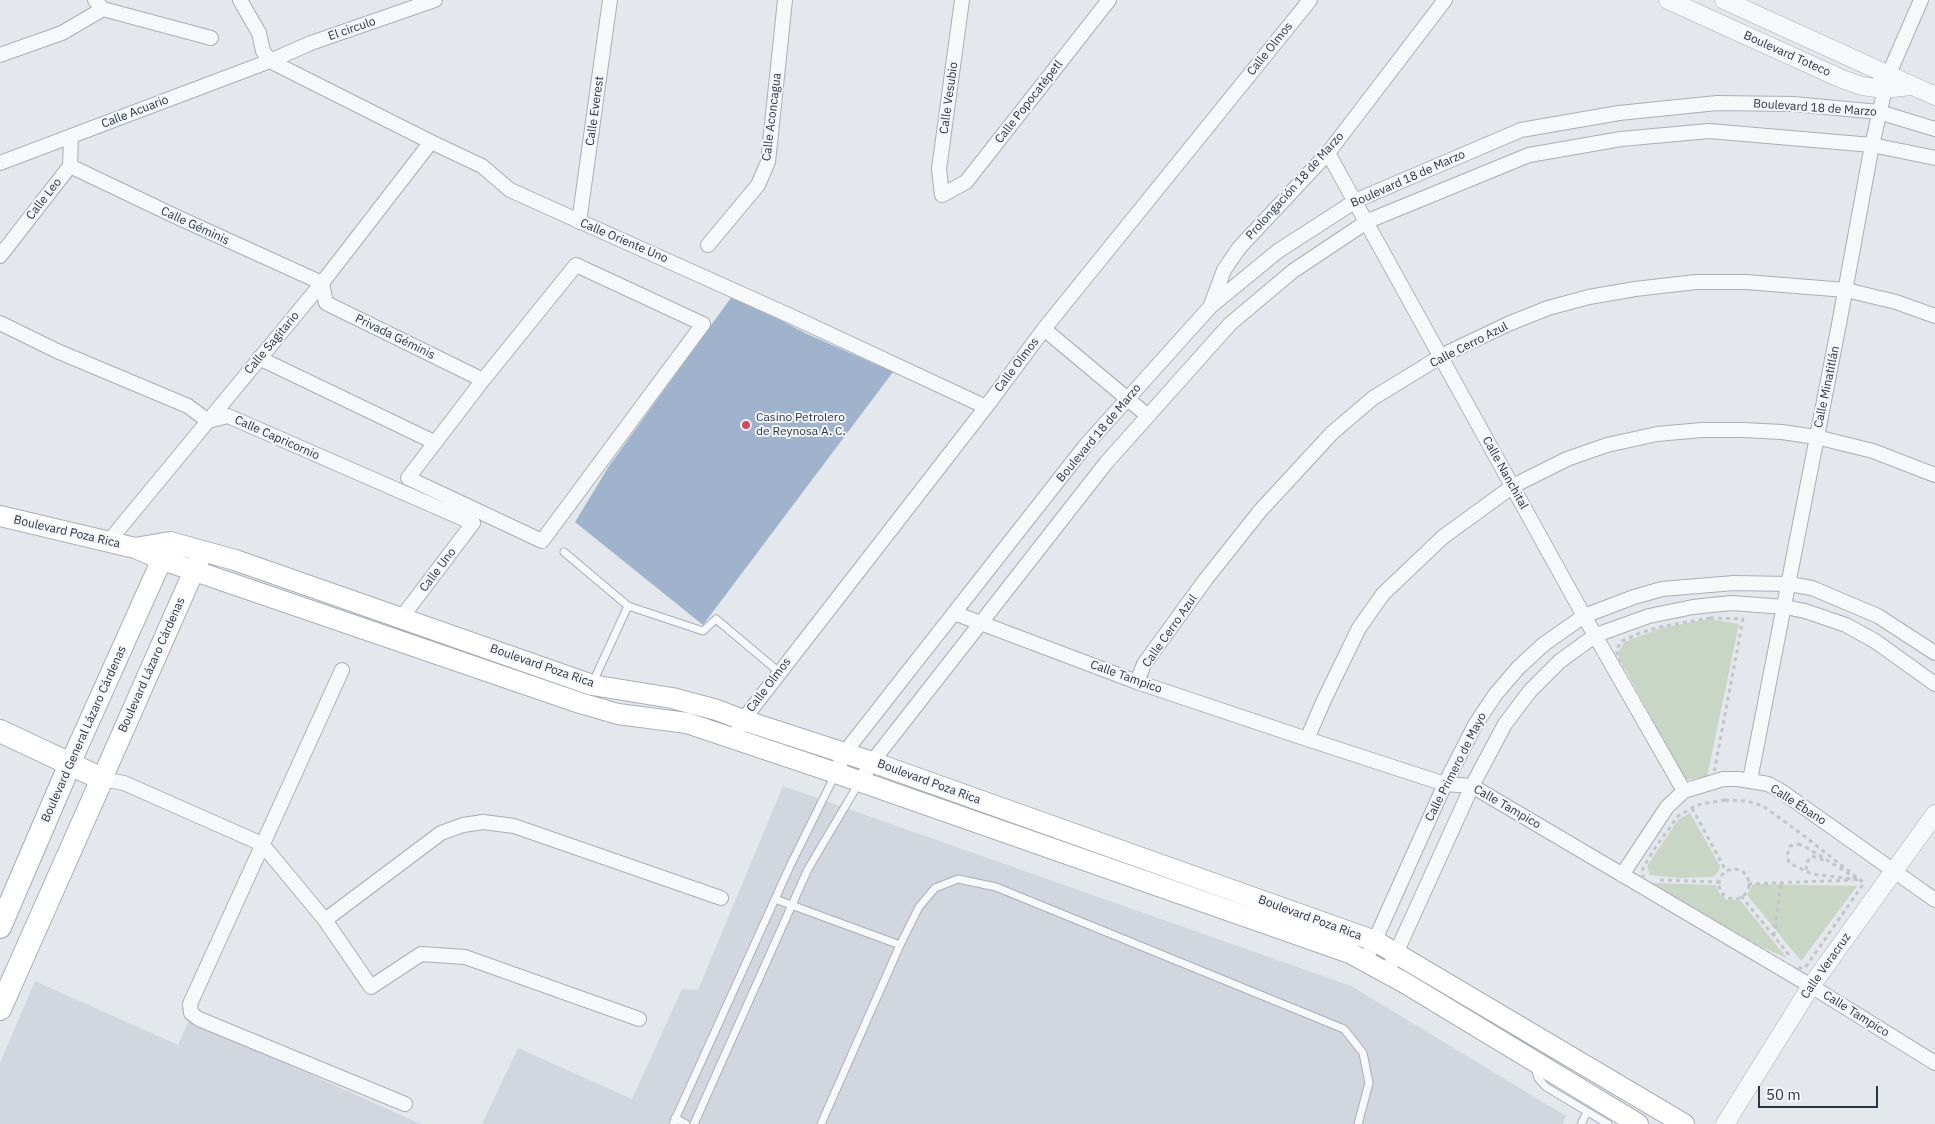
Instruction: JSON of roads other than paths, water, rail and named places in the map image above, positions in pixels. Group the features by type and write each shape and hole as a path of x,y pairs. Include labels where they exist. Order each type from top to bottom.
{"main road":[{"name":"Boulevard Poza Rica","path":"0,516 135,548 166,551 202,551 235,560 592,685 690,702 845,752 1375,941 1684,1124"},
{"name":"Boulevard Poza Rica","path":"166,551 194,570 580,703 618,714 687,723 734,738 1350,953 1387,972 1638,1124"},
{"name":"Boulevard General Lázaro Cárdenas","path":"0,927 70,764 166,551"},
{"name":"Boulevard Lázaro Cárdenas","path":"102,780 202,551"},
{"path":"0,731 102,780 5,984 0,1009"},
{"path":"1470,1022 1481,1004"}],"street":[{"path":"240,0 259,33 263,51 270,61"},
{"name":"El circulo","path":"270,61 310,43 417,3 435,0"},
{"name":"Calle Everest","path":"578,222 610,0"},
{"name":"Calle Aconcagua","path":"708,245 758,185 768,162 785,0"},
{"name":"Calle Vesubio","path":"942,195 939,169 962,0"},
{"name":"Calle Popocatépetl","path":"942,195 966,182 1110,0"},
{"name":"Calle Olmos","path":"734,738 742,720 986,407 1044,329 1310,0"},
{"name":"Prolongación 18 de Marzo","path":"1211,306 1224,270 1239,248 1328,154 1445,0"},
{"name":"Boulevard Toteco","path":"1668,0 1842,79 1862,86 1886,83 1911,86 1935,96"},
{"name":"Boulevard Toteco","path":"1724,0 1886,83"},
{"name":"Calle Minatitlán","path":"1750,780 1785,607 1879,112 1886,83 1921,0"},
{"path":"0,55 62,33 99,5 211,38"},
{"name":"Calle Acuario","path":"0,163 270,61"},
{"name":"Calle Oriente Uno","path":"270,61 482,166 510,190 795,318 986,407"},
{"name":"Boulevard 18 de Marzo","path":"836,773 845,752 1086,445 1211,306 1278,251 1354,201 1521,130 1619,113 1717,103 1793,104 1879,112 1935,129"},
{"name":"Boulevard 18 de Marzo","path":"860,782 872,762 1106,464 1230,324 1293,271 1366,223 1529,155 1621,139 1709,131 1872,145 1935,158"},
{"name":"Calle Leo","path":"0,256 70,166 71,136"},
{"name":"Calle Sagitario","path":"109,541 322,283 432,142"},
{"name":"Calle Nanchital","path":"1328,154 1584,616 1687,787"},
{"name":"Calle Géminis","path":"70,166 322,283"},
{"path":"576,265 703,324 542,541 408,478 434,442 576,265"},
{"name":"Calle Cerro Azul","path":"1137,682 1144,664 1206,579 1260,511 1332,433 1373,398 1441,358 1508,324 1548,308 1589,297 1635,289 1696,282 1736,282 1846,290 1896,302 1935,316"},
{"name":"Privada Géminis","path":"322,283 326,303 483,380"},
{"path":"0,323 57,350 188,406 208,421"},
{"path":"1044,329 1148,416"},
{"path":"259,358 434,442"},
{"name":"Calle Capricornio","path":"208,421 228,416 473,524"},
{"path":"1307,739 1359,628 1383,594 1443,537 1512,486 1567,459 1607,445 1657,434 1702,430 1743,430 1782,432 1816,437 1873,451 1935,475"},
{"name":"Calle Uno","path":"402,617 473,524"},
{"name":"Calle Primero de Mayo","path":"1366,960 1445,784 1475,725 1495,694 1518,668 1544,644 1584,616 1634,596 1662,589 1734,583 1789,584 1812,588 1878,616 1935,653"},
{"name":"Calle Primero de Mayo","path":"1387,972 1472,786 1505,724 1530,692 1560,661 1596,635 1649,616 1693,607 1732,603 1785,607 1805,611 1853,629 1875,641 1935,684"},
{"name":"Calle Tampico","path":"954,613 1137,682 1307,739 1445,784 1472,786 1811,986 1935,1063"},
{"path":"342,670 190,1004 191,1013 198,1018 405,1104"},
{"name":"Calle Ébano","path":"1622,875 1667,807 1687,787 1722,779 1750,780 1768,784 1781,791 1935,900"},
{"path":"102,780 124,783 262,844 324,920 371,987 421,954 465,957 639,1020"},
{"name":"Calle Veracruz","path":"1725,1124 1811,986 1935,814"},
{"path":"324,920 441,833 456,827 483,822 514,826 721,898"}],"lane":[{"path":"564,552 628,606 703,631 716,620 779,672"},
{"path":"592,685 628,606"},
{"path":"686,1124 674,1121 775,899 836,773"},
{"path":"694,1124 808,869 860,782"},
{"path":"821,1124 900,944 919,907 935,888 958,879 996,887 1344,1029 1363,1053 1369,1083 1358,1124"},
{"path":"775,899 900,944"},
{"path":"1532,1060 1538,1078 1546,1087 1608,1124"},
{"path":"1581,1124 1588,1112"}],"water":[{"name":"Casino Petrolero de Reynosa A. C.","path":"733,295 805,333 893,372 703,625 575,522 609,466"}],"place":[{"name":"Casino Petrolero de Reynosa A. C.","path":"746,425"}]}
